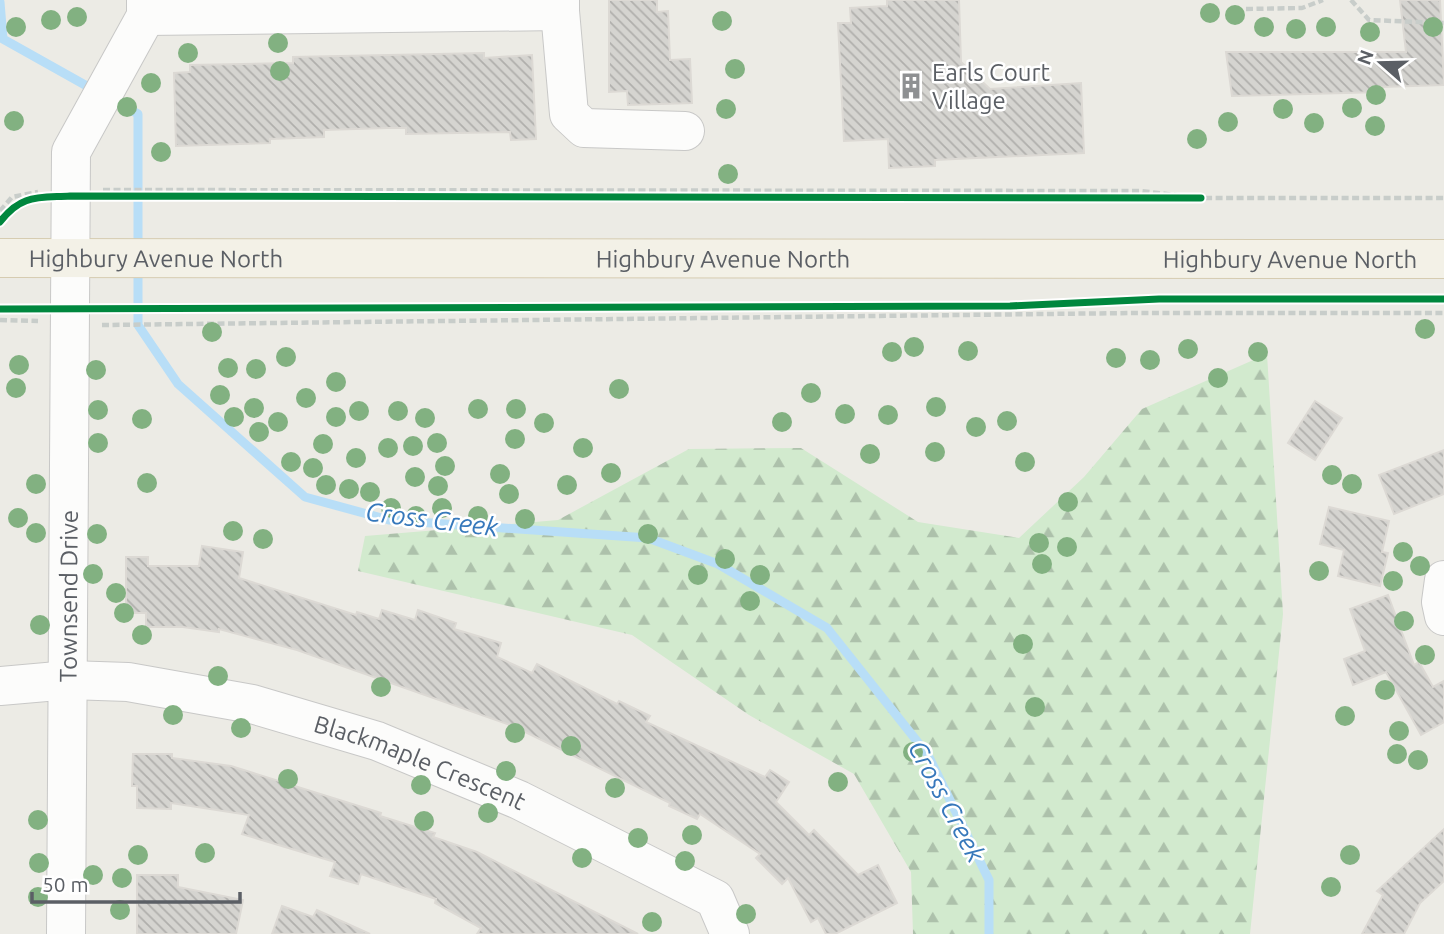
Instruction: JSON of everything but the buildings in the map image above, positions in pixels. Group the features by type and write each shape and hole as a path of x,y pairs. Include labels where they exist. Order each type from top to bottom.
{"main road":[{"name":"Highbury Avenue North","path":"0,258 1444,259"}],"street":[{"path":"146,8 560,6 569,114 584,128 685,131"},
{"name":"Townsend Drive","path":"66,934 71,152 146,8"},
{"path":"1444,580 1440,602 1444,616"},
{"name":"Blackmaple Crescent","path":"0,686 69,680 128,682 252,704 377,741 519,800 715,899 730,934"}],"path":[{"path":"1246,9 1301,8 1323,0"},
{"path":"1351,0 1369,20 1444,23"},
{"path":"0,211 12,198 28,192 1444,198"},
{"path":"0,222 10,208 28,198 70,193"},
{"path":"775,307 1051,304"},
{"path":"103,325 1091,313 1444,313"}],"green space":[{"path":"1267,354 1283,614 1250,934 913,934 911,872 854,774 749,715 632,635 358,571 365,536 558,520 689,449 801,448 918,522 1019,538 1084,477 1142,409"}],"waterway":[{"name":"Cross Creek","path":"0,2 3,39 94,90"},
{"name":"Cross Creek","path":"110,98 138,114 138,249"},
{"name":"Cross Creek","path":"138,267 138,325 178,384 305,497 389,520 648,538 718,564 827,628 928,755 989,880 989,934"}],"cycle path":[{"path":"0,222 15,206 31,199 70,196 1201,198"},
{"path":"0,309 1010,306 1159,299 1444,299"}],"place":[{"name":"Earls Court Village","path":"911,86"}]}
